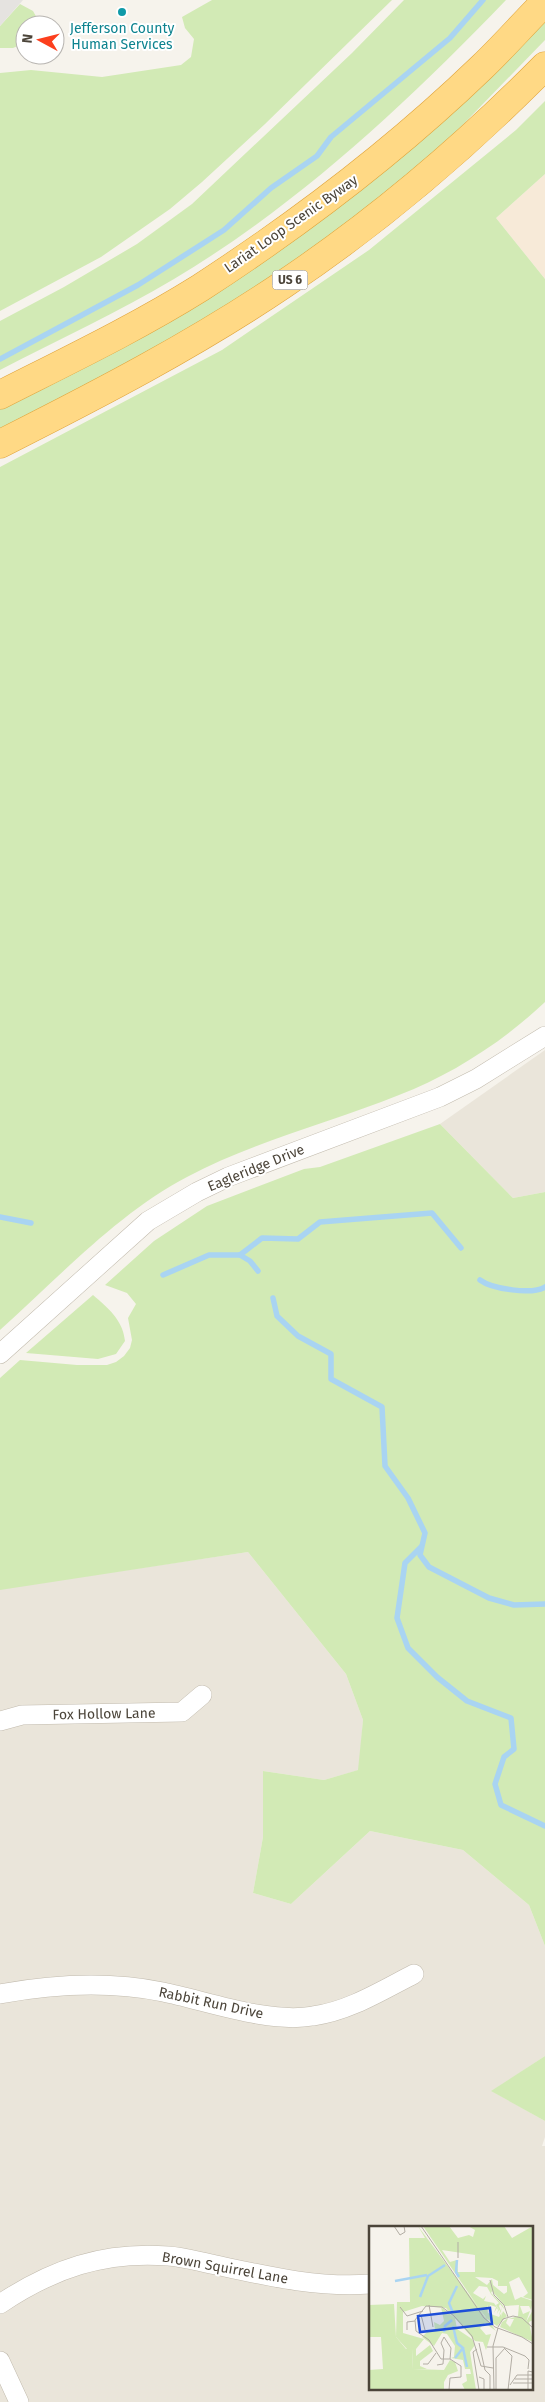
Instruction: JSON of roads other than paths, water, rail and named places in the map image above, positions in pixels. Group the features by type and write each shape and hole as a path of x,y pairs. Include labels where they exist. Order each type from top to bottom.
{"highway":[{"name":"Lariat Loop Scenic Byway","path":"0,395 124,331 190,293 312,211 361,174 426,118 482,67 545,2"},
{"name":"US 6","path":"0,444 84,402 219,325 283,285 397,201 456,151 545,66"}],"street":[{"name":"Eagleridge Drive","path":"0,1354 148,1221 197,1192 228,1178 440,1097 476,1079 545,1036"},
{"name":"Fox Hollow Lane","path":"0,1721 22,1715 182,1712 202,1695"},
{"name":"Rabbit Run Drive","path":"0,1994 34,1988 81,1984 124,1986 267,2015 293,2018 341,2011 414,1974"},
{"name":"Brown Squirrel Lane","path":"0,2304 30,2284 82,2263 125,2256 169,2256 291,2280 340,2286 369,2284"},
{"path":"0,2361 19,2402"}],"waterway":[{"path":"0,359 138,285 224,230 271,188 317,156 331,137 450,38 483,0"},
{"path":"163,1275 209,1255 240,1255 262,1238 298,1239 320,1222 432,1213 461,1248"},
{"path":"0,1217 31,1223"},
{"path":"240,1255 250,1261 258,1271"},
{"path":"480,1280 493,1286 512,1290 531,1291 545,1287"},
{"path":"273,1298 277,1316 298,1336 331,1354 331,1379 382,1407 385,1466 408,1498 425,1533 420,1555 429,1567 489,1598 514,1605 545,1604"},
{"path":"421,1547 405,1563 397,1618 408,1648 437,1677 467,1701 511,1718 514,1749 504,1757 495,1784 501,1805 545,1826"}],"place":[{"name":"Jefferson County Human Services","path":"122,12"}]}
